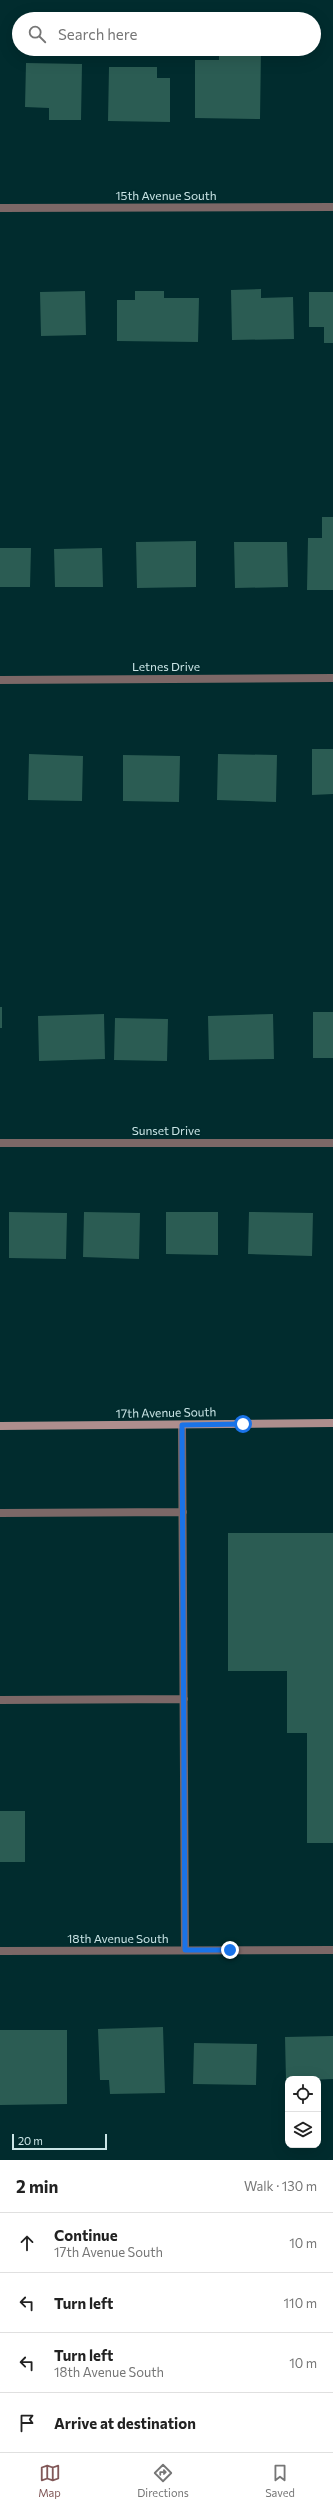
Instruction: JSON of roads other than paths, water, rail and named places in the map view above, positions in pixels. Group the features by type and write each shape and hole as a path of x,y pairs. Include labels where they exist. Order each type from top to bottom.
{"street":[{"name":"15th Avenue South","path":"0,208 333,207"},
{"name":"Letnes Drive","path":"0,680 333,678"},
{"name":"Sunset Drive","path":"0,1143 333,1143"},
{"name":"17th Avenue South","path":"0,1426 333,1423"},
{"path":"182,1425 185,1950"},
{"path":"0,1512 183,1512"},
{"path":"0,1700 184,1699"},
{"name":"18th Avenue South","path":"0,1951 333,1950"}]}
